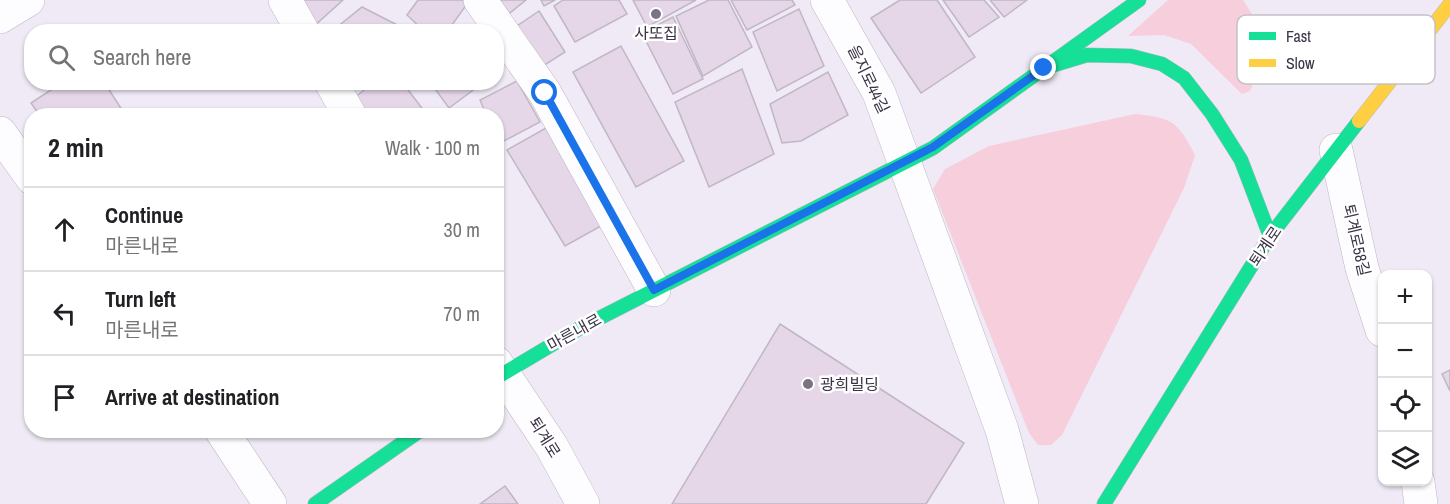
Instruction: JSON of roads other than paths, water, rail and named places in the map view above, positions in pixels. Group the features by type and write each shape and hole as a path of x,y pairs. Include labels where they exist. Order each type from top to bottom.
{"main road":[{"name":"마른내로","path":"504,368 933,147 1139,0"},
{"name":"퇴계로","path":"1435,23 1450,4"},
{"path":"1044,68 1087,55 1131,56 1162,64 1184,78 1212,114 1241,160 1270,236"},
{"name":"퇴계로","path":"1104,504 1270,236 1388,84"},
{"path":"315,504 410,438"}],"street":[{"path":"0,16 28,0"},
{"path":"285,0 298,24"},
{"path":"480,0 497,24"},
{"name":"을지로44길","path":"827,0 879,93 903,162"},
{"path":"504,34 545,93 654,290"},
{"path":"335,90 346,108"},
{"path":"0,133 24,167"},
{"name":"퇴계로58길","path":"1336,150 1362,268 1381,324"},
{"path":"903,162 1002,430 1022,504"},
{"name":"퇴계로","path":"504,378 552,447 583,504"},
{"path":"226,438 270,504"},
{"path":"1419,486 1421,504"}],"place":[{"name":"사또집","path":"656,14"},
{"name":"광희빌딩","path":"808,384"}]}
